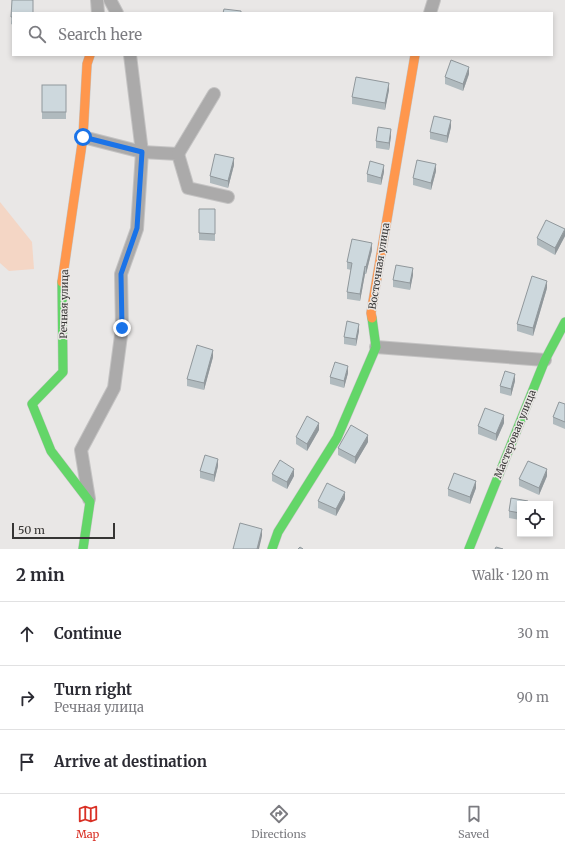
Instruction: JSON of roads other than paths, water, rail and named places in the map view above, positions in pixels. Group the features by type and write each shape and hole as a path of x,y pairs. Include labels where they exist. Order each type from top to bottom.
{"street":[{"path":"97,0 98,12"},
{"path":"110,0 116,12"},
{"path":"430,12 434,0"},
{"name":"Речная улица","path":"90,56 87,64 83,137 62,278 63,372 32,404 51,451 90,502"},
{"path":"84,549 90,502 81,450 114,388 122,328 121,274 137,228 142,152 130,56"},
{"name":"Восточная улица","path":"376,347 371,312 415,56"},
{"path":"214,94 178,154 188,188 228,197"},
{"path":"83,137 142,152 178,154"},
{"name":"Мастеровая улица","path":"469,549 545,360 565,323"},
{"path":"272,549 278,532 337,438 376,347 545,360"}]}
